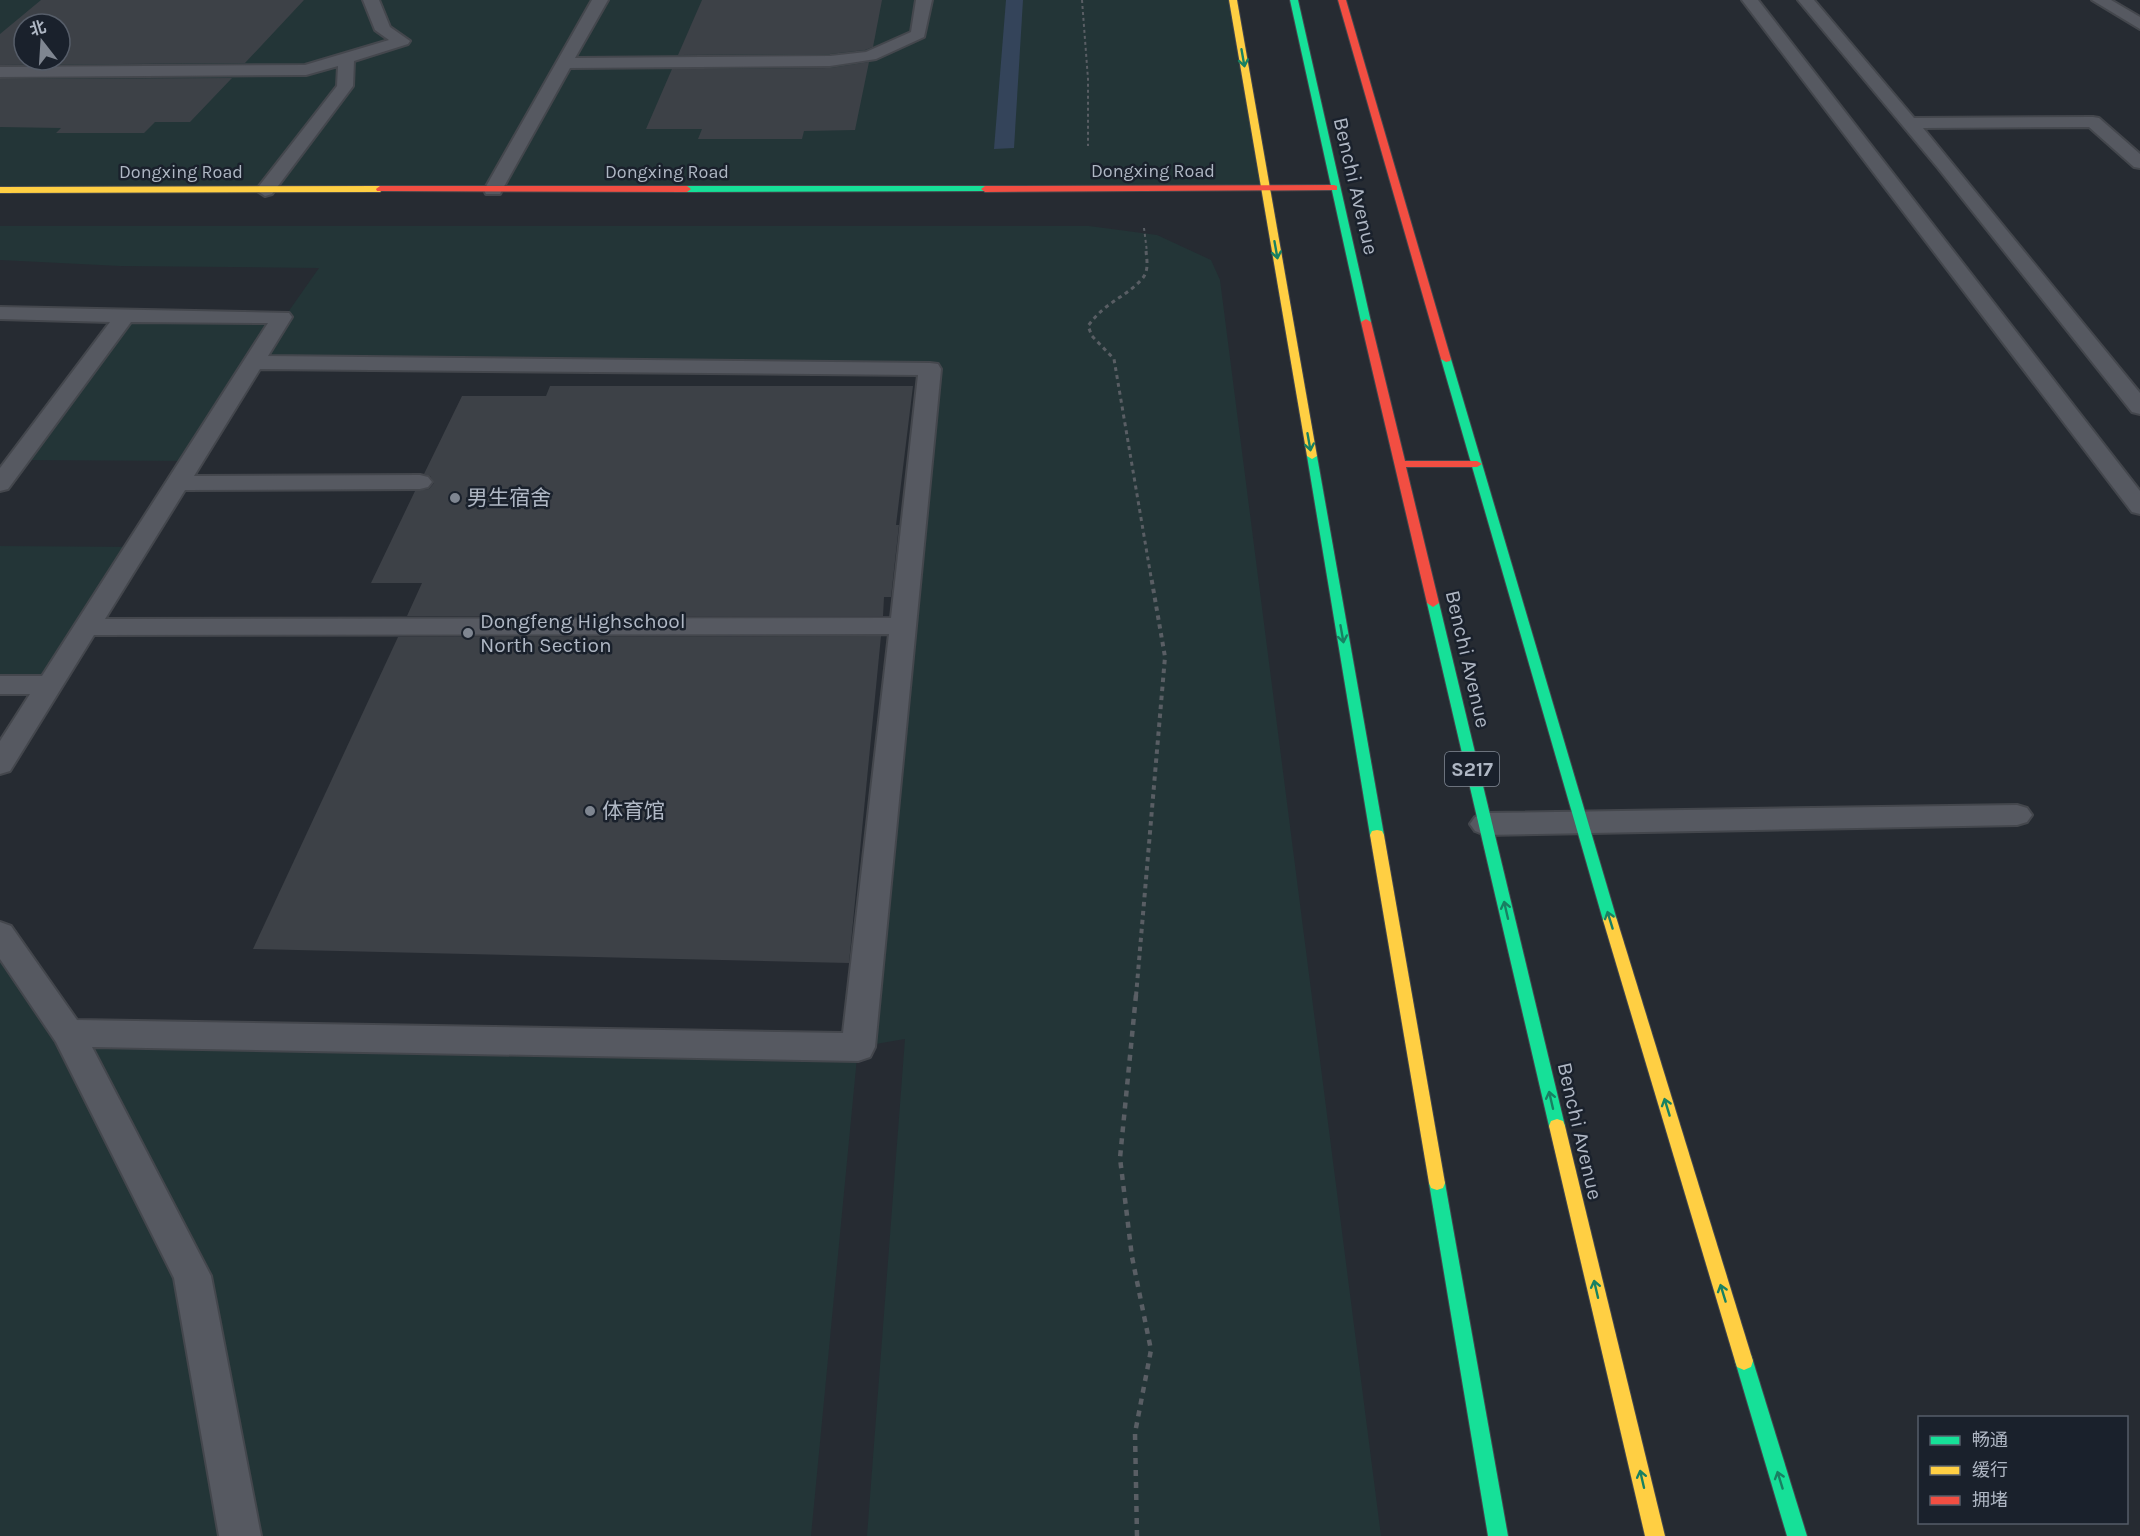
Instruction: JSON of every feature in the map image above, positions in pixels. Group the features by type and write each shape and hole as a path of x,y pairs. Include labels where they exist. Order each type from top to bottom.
{"main road":[{"path":"1233,0 1498,1536"},
{"name":"Benchi Avenue","path":"1294,0 1334,188 1655,1536"},
{"path":"1342,0 1581,822 1797,1536"},
{"name":"Dongxing Road","path":"0,190 1334,188"},
{"path":"1400,464 1477,464"}],"lane":[{"path":"0,72 306,70 402,41 383,30 370,0"},
{"path":"494,190 600,0"},
{"path":"564,63 830,61 870,56 918,34 924,0"},
{"path":"1750,0 2140,507"},
{"path":"1806,0 2140,407"},
{"path":"2100,0 2140,24"},
{"path":"265,190 345,86 346,58"},
{"path":"1909,123 2093,122 2140,163"},
{"path":"0,313 282,317 0,764"},
{"path":"0,484 125,316"},
{"path":"68,1033 858,1047 930,369 252,362"},
{"path":"176,483 420,482"},
{"path":"86,627 903,626"},
{"path":"0,686 50,685"},
{"path":"1485,824 2017,815"},
{"path":"0,934 68,1033 192,1276 240,1536"}],"path":[{"path":"1082,0 1088,79 1088,189"},
{"path":"1137,1536 1135,1432 1151,1350 1132,1257 1120,1158 1147,885 1165,657 1114,358 1092,336 1088,326 1100,309 1143,278 1148,266 1143,233 1146,189"}],"shaded area":[{"path":"0,0 1233,0 1265,189 0,190"},
{"path":"0,226 1089,226 1157,235 1211,260 1220,280 1381,1536 867,1536 905,1039 858,1047 930,370 253,362 189,461 18,460 125,316 282,317 265,345 319,268 120,266 0,260"},
{"path":"0,546 136,547 50,685 0,685"},
{"path":"0,934 68,1033 858,1047 811,1536 0,1536"}],"water":[{"path":"1006,0 1023,0 1014,148 994,149"}],"building":[{"path":"41,0 304,0 245,63 72,64 72,12 27,12"},
{"path":"702,0 882,0 873,47 865,50 830,54 678,55"},
{"path":"12,24 12,65 0,65 0,34"},
{"path":"869,62 855,130 804,131 802,139 698,139 702,129 646,129 672,69 830,68"},
{"path":"232,78 190,122 155,122 144,133 56,133 61,128 0,127 0,79"},
{"path":"550,386 913,386 896,525 899,525 891,597 884,597 883,616 407,616 422,583 371,583 415,491 429,489 434,483 430,476 424,474 462,396 546,396"},
{"name":"体育馆","path":"881,636 849,963 253,949 398,637"}],"traffic: fast":[{"path":"1294,0 1366,322"},
{"path":"687,189 985,189"},
{"path":"1446,359 1610,920"},
{"path":"1312,456 1377,835"},
{"path":"1433,603 1557,1126"},
{"path":"1437,1183 1498,1536"},
{"path":"1744,1361 1797,1536"}],"traffic: slow":[{"path":"1233,0 1312,456"},
{"path":"0,190 380,189"},
{"path":"1377,835 1437,1183"},
{"path":"1610,920 1744,1361"},
{"path":"1557,1126 1655,1536"}],"traffic: jam":[{"path":"1342,0 1446,359"},
{"path":"985,189 1334,188"},
{"path":"380,189 687,189"},
{"path":"1366,322 1433,603"},
{"path":"1400,464 1477,464"}],"place":[{"name":"男生宿舍","path":"455,498"},
{"name":"Dongfeng Highschool North Section","path":"468,633"},
{"name":"体育馆","path":"590,811"}]}
